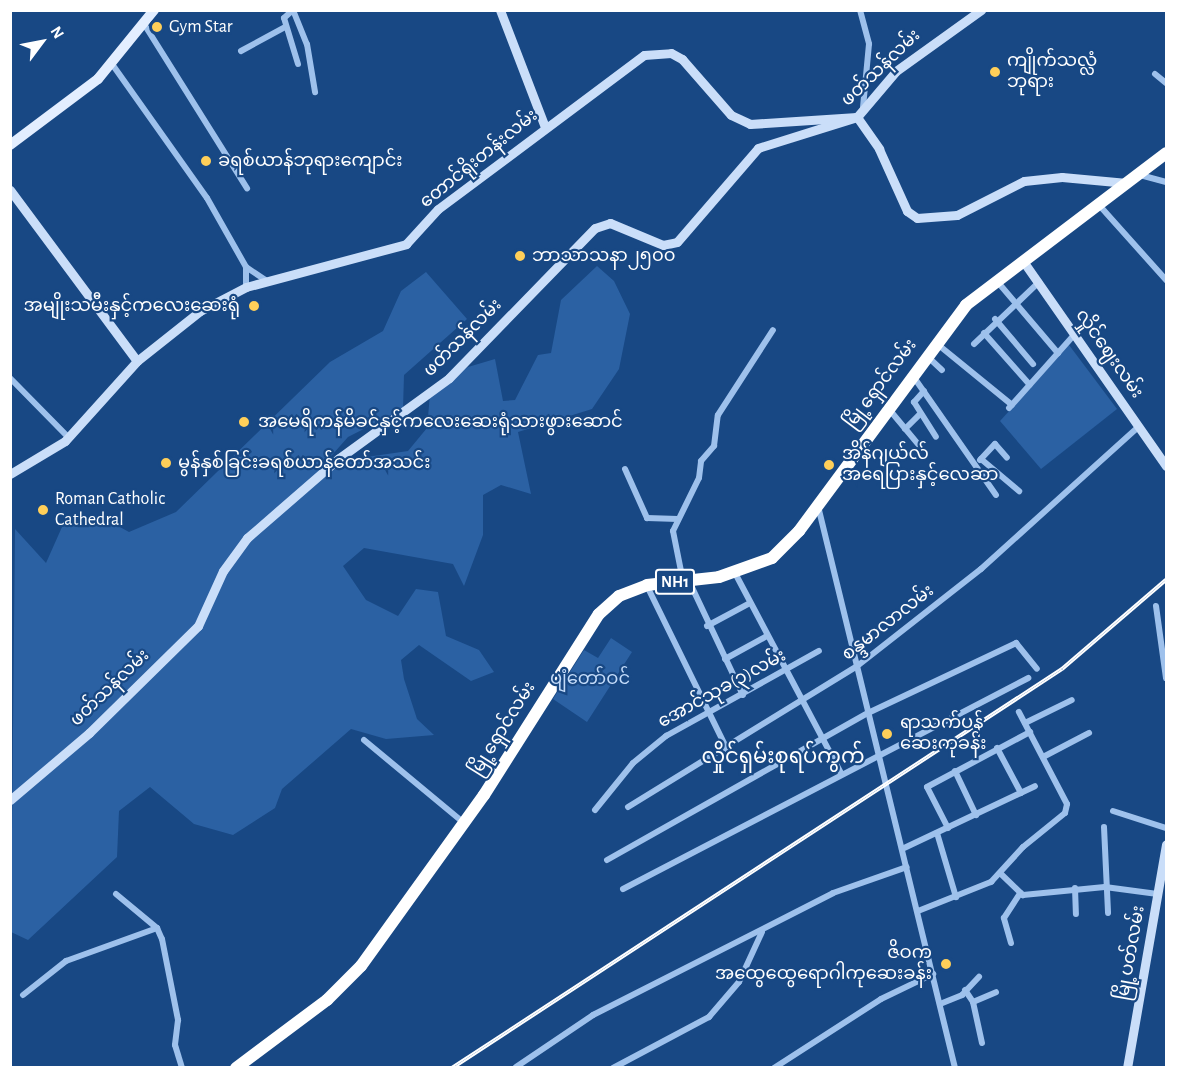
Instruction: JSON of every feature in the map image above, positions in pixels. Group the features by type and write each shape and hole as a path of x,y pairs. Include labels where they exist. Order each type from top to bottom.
{"highway":[{"name":"မြို့ရှောင်လမ်း","path":"236,1068 350,978 464,823 599,614 619,596 647,585 735,573 772,558 818,503 886,406 966,305 996,279 1167,153"}],"main road":[{"path":"10,145 112,64 154,10"}],"street":[{"path":"298,64 284,18 293,10 307,45 315,92"},
{"path":"500,10 545,127"},
{"path":"860,10 869,44 863,108"},
{"name":"ဖတ်သန်လမ်း","path":"10,800 89,733 198,626 223,571 247,538 338,459 449,378 595,228 610,223 670,245 758,148 856,117 905,64 981,10"},
{"path":"144,24 247,188"},
{"path":"241,51 285,27"},
{"name":"တောင်ရိုးတန်းလမ်း","path":"10,474 40,460 68,437 137,361 200,311 246,287 270,284 406,244 438,208 630,63 659,51 682,59 731,115 750,124 856,117"},
{"path":"112,64 207,198 246,267 270,284"},
{"path":"1155,74 1167,83"},
{"path":"856,117 879,149 901,201 917,218 957,215 1023,181 1062,177 1127,183"},
{"path":"1139,175 1167,182"},
{"path":"10,190 137,361"},
{"path":"1099,205 1167,280"},
{"name":"လှိုင်ဈေးလမ်း","path":"1023,261 1167,466"},
{"path":"246,267 246,287"},
{"path":"996,279 1058,353"},
{"path":"974,344 995,319 1039,282"},
{"path":"995,319 1033,364"},
{"path":"743,695 706,626 686,581 673,543 678,519 699,478 701,461 717,439 718,415 774,330"},
{"path":"984,333 1030,385"},
{"path":"935,342 1011,406 1075,334"},
{"path":"925,355 942,370"},
{"path":"911,373 979,460 1019,491"},
{"path":"10,378 68,437"},
{"path":"924,391 914,402 919,415 936,437"},
{"path":"886,406 918,444"},
{"path":"905,429 919,415"},
{"name":"စန္ဒမာလာလမ်း","path":"628,807 802,703 856,667 981,569 1139,426"},
{"path":"996,495 975,467 995,444 1007,458"},
{"path":"625,469 647,518 678,519"},
{"path":"818,503 955,1068"},
{"path":"735,573 785,672 841,773"},
{"path":"647,585 727,749"},
{"path":"706,626 750,603"},
{"path":"1156,606 1167,678"},
{"path":"725,659 767,636"},
{"path":"607,860 868,713 1016,643 1037,669"},
{"name":"အောင်သုခ(၃)လမ်း","path":"595,810 633,763 666,736 785,672 819,651"},
{"path":"623,889 760,822 841,773 1028,678"},
{"path":"1025,723 1072,699"},
{"path":"918,911 956,897 1000,873 1065,813 1067,804 1019,712"},
{"path":"948,828 927,787 1030,732"},
{"path":"1043,757 1089,733"},
{"path":"364,740 464,823"},
{"path":"997,748 1020,793"},
{"path":"956,771 976,815"},
{"path":"902,849 1035,786"},
{"path":"1113,811 1167,828"},
{"path":"1104,827 1108,913"},
{"path":"937,833 956,897"},
{"name":"မြို့ပတ်လမ်း","path":"1127,1068 1167,844"},
{"path":"516,1067 524,1065 593,1015 762,932 833,893 907,867"},
{"path":"1000,873 1020,893"},
{"path":"1020,893 1107,887 1158,894"},
{"path":"1075,888 1076,914"},
{"path":"1011,943 1004,918 1020,893"},
{"path":"116,894 157,928 175,1002 175,1045 183,1068"},
{"path":"24,995 66,961 157,928"},
{"path":"613,1068 709,1017 739,982 762,932"},
{"path":"774,1068 880,999 933,974"},
{"path":"940,1004 966,990 979,977"},
{"path":"966,990 973,1002 982,1043"},
{"path":"973,1002 996,992"}],"green space":[{"path":"597,266 614,281 630,314 619,369 592,409 518,432 531,494 501,485 483,495 483,535 464,586 453,564 364,548 343,566 366,600 398,616 416,589 438,592 446,636 479,650 494,672 471,681 419,645 401,660 404,679 417,719 434,735 386,739 351,729 282,789 275,808 233,835 194,824 150,787 119,811 117,857 28,940 11,932 15,529 46,563 62,527 98,515 129,532 176,512 330,362 383,331 401,291 426,272 467,319 404,375 403,409 348,437 325,463 408,451 427,428 430,394 468,367 495,359 503,401 515,400 538,355 551,353 561,300"},
{"path":"1069,345 1117,409 1041,469 1000,421"},
{"name":"ပျံတော်ဝင်","path":"611,638 632,652 587,722 553,699 584,650 598,658"}],"railway":[{"path":"452,1068 1062,669 1166,580"}],"place":[{"name":"Gym Star","path":"157,27"},
{"name":"ကျိုက်သလ္လံ ဘုရား","path":"995,72"},
{"name":"ခရစ်ယာန်ဘုရားကျောင်း","path":"206,161"},
{"name":"ဘာသာသနာ၂၅၀၀","path":"520,256"},
{"name":"အမျိုးသမီးနှင့်ကလေးဆေးရုံ","path":"254,306"},
{"name":"အမေရိကန်မိခင်နှင့်ကလေးဆေးရုံသားဖွားဆောင်","path":"244,422"},
{"name":"မွန်နှစ်ခြင်းခရစ်ယာန်တော်အသင်း","path":"166,463"},
{"name":"အိန်ဂျယ်လ် အရေပြားနှင့်လေဆာ","path":"829,465"},
{"name":"Roman Catholic Cathedral","path":"43,510"},
{"name":"ရာသက်ပန် ဆေးကုခန်း","path":"887,734"},
{"name":"ဇိဝက အထွေထွေရောဂါကုဆေးခန်း","path":"946,964"}],"district":[{"name":"လှိုင်ရှမ်းစုရပ်ကွက်","path":"783,757"}]}
